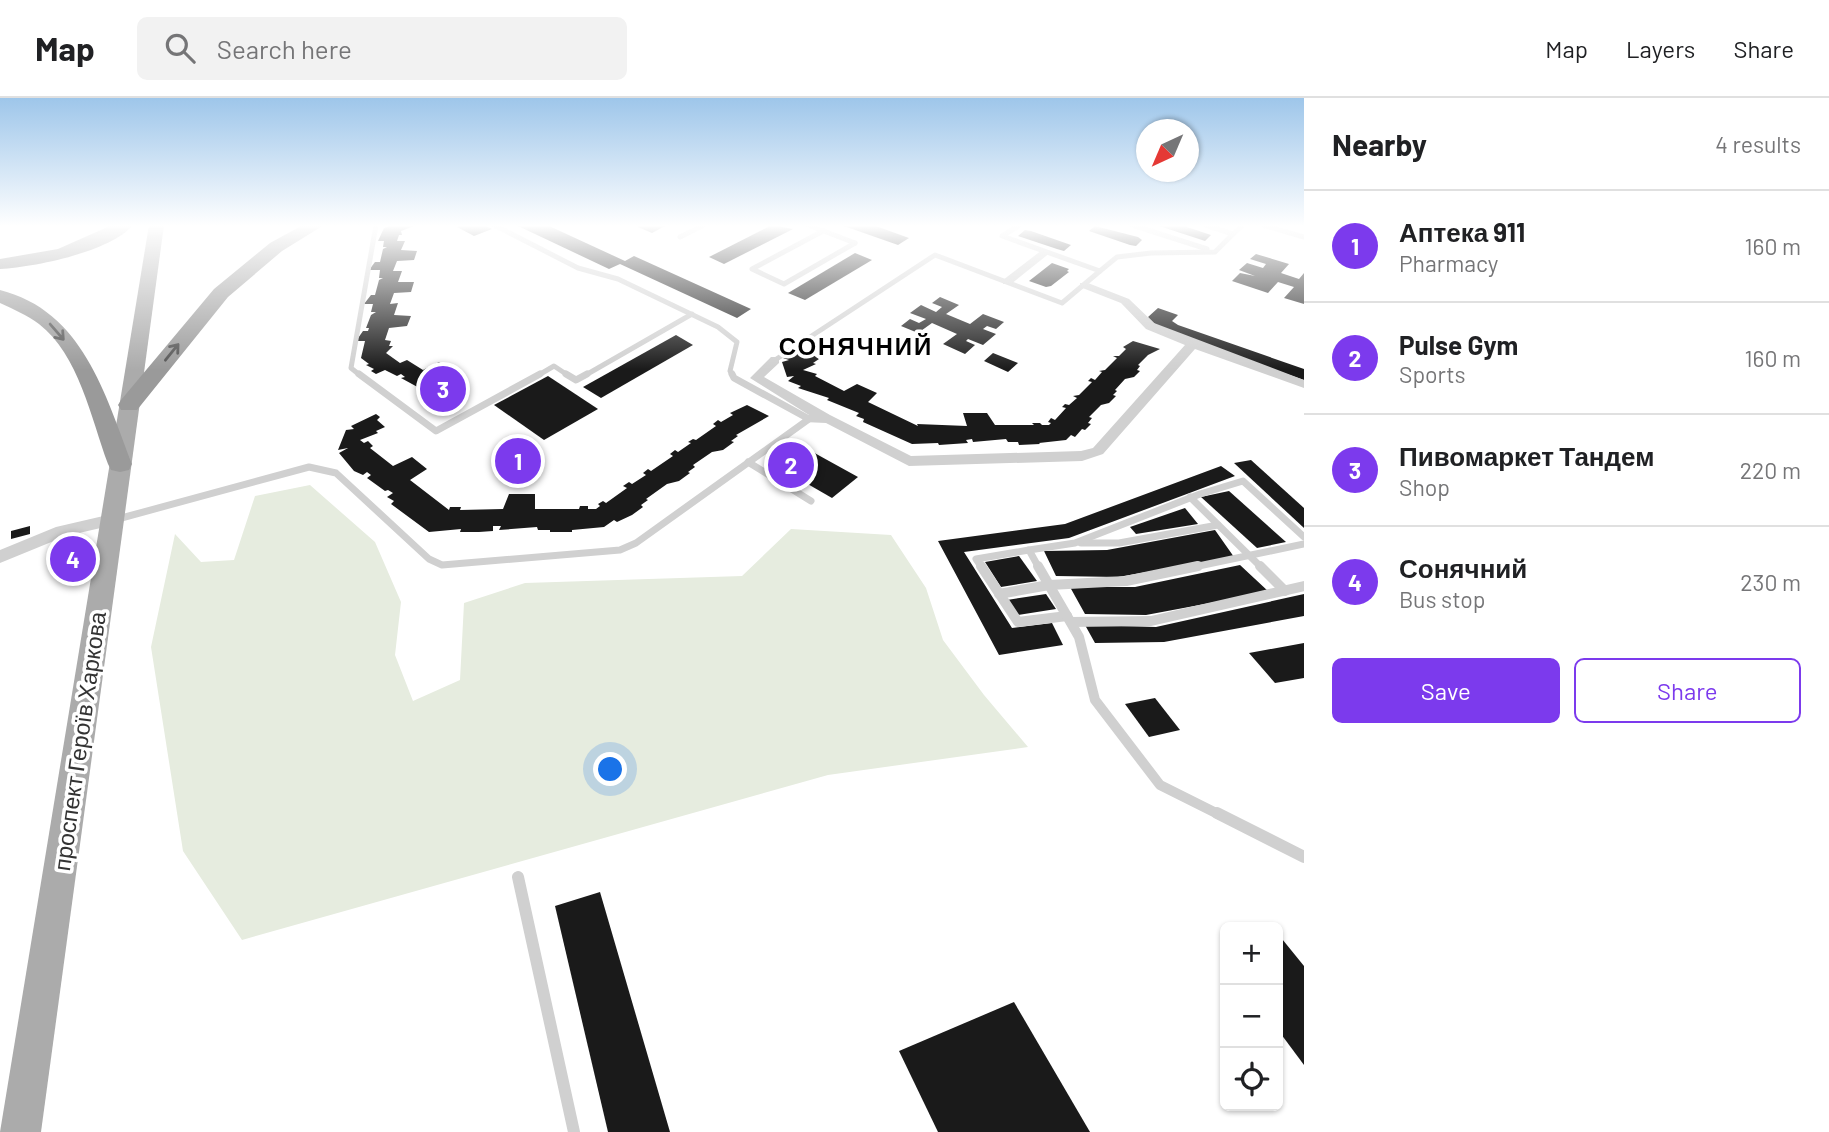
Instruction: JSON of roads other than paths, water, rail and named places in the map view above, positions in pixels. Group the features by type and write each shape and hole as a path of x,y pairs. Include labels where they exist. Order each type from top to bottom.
{"highway":[{"path":"129,405 221,293 245,273"},
{"path":"0,296 48,321 61,335 87,382 120,464"}],"main road":[{"name":"проспект Героїв Харкова","path":"20,1132 149,273"}],"street":[{"path":"1007,282 1018,273"},
{"path":"1084,285 1125,301 1150,326 1304,384"},
{"path":"775,360 756,378 909,461 1082,456 1098,451 1193,344"},
{"path":"809,419 828,419"},
{"path":"0,557 62,531 112,520"}],"lane":[{"path":"368,273 351,368 436,431 554,366 576,380 692,314"},
{"path":"112,520 309,467 336,472 429,559 442,565 620,550 636,543 809,419 734,378 730,371 737,342 718,327 618,279 597,273"},
{"path":"761,273 784,284 803,273"},
{"path":"775,360 907,273"},
{"path":"984,273 1062,303 1097,273"},
{"path":"748,462 811,501"},
{"path":"1075,543 1190,498 1244,481 1304,537"},
{"path":"1190,498 1285,591"},
{"path":"1218,525 1119,542 1075,543 976,559 1018,622 1069,619 1151,621 1304,586"},
{"path":"999,594 1049,585 1126,581 1304,544"},
{"path":"1029,550 1079,637 1096,700 1160,785 1304,857"},
{"path":"518,877 574,1132"}],"place":[{"name":"Пивомаркет Тандем","path":"443,389"},
{"name":"Аптека 911","path":"518,461"},
{"name":"Pulse Gym","path":"791,465"},
{"name":"Сонячний","path":"73,559"}],"district":[{"name":"СОНЯЧНИЙ","path":"856,345"}]}
